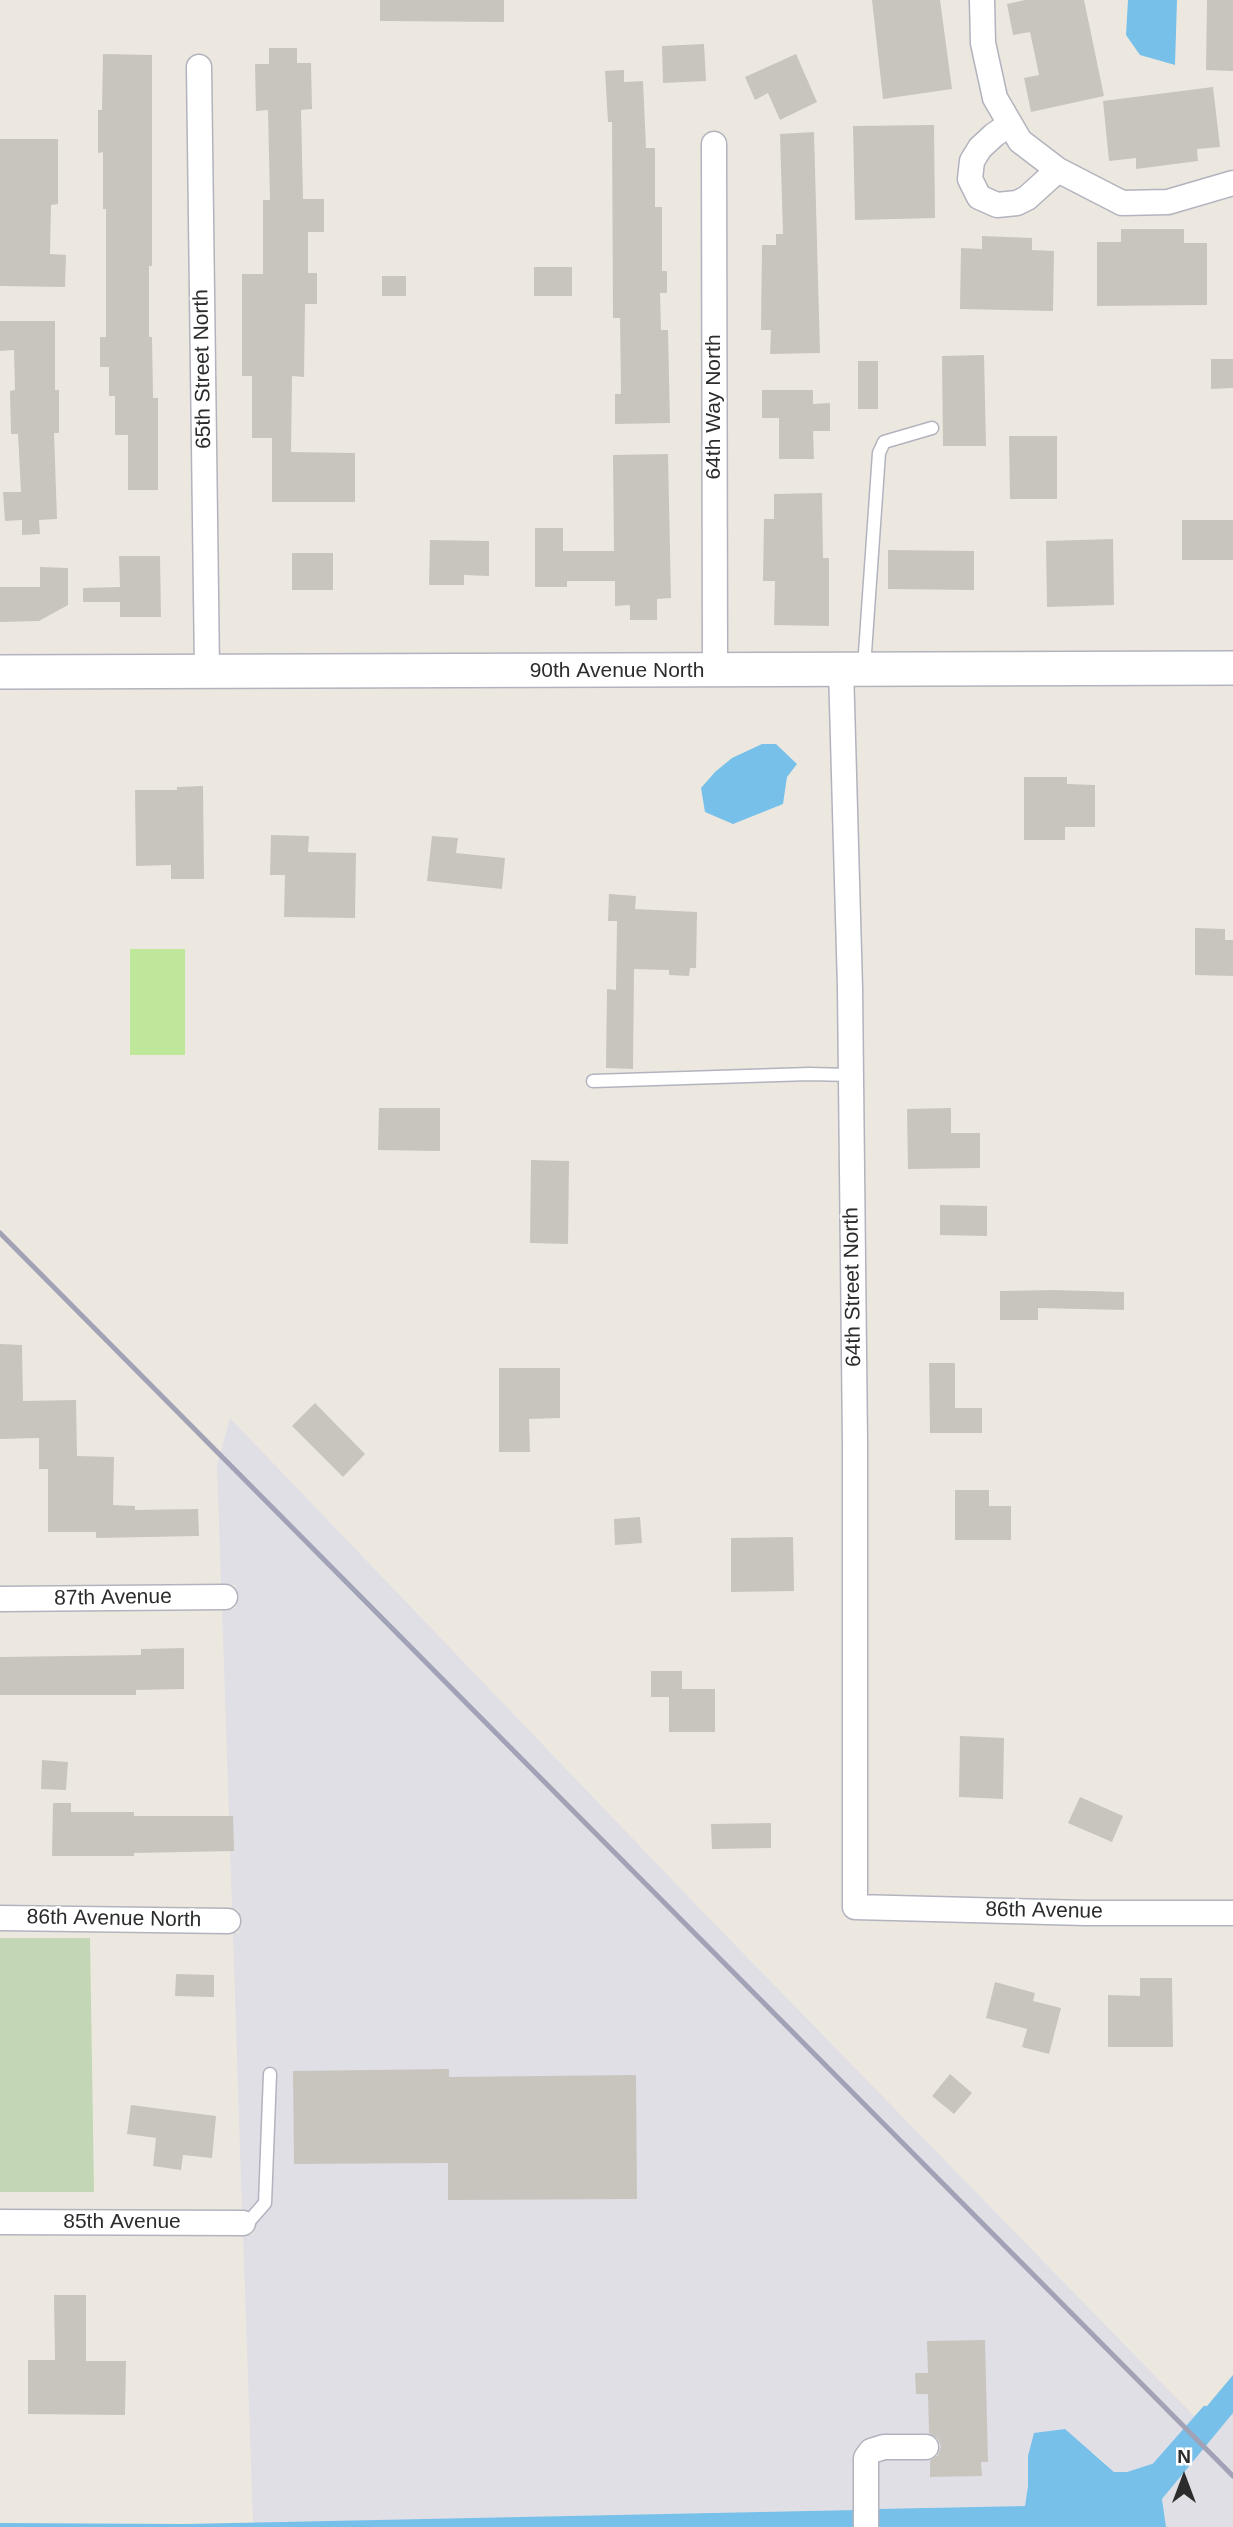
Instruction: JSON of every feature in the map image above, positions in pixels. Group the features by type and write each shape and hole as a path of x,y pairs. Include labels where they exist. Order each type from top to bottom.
{"street":[{"path":"982,0 983,43 995,98 1020,141 1058,170 1122,203 1168,202 1233,183"},
{"name":"65th Street North","path":"199,67 207,670"},
{"path":"1010,124 993,135 972,161 970,180 979,197 997,205 1017,203 1027,198 1058,170"},
{"name":"64th Way North","path":"714,144 715,671"},
{"name":"64th Street North","path":"853,668 851,1075 855,1443 855,1907"},
{"name":"90th Avenue North","path":"0,671 1233,668"},
{"name":"87th Avenue","path":"0,1599 225,1597"},
{"name":"86th Avenue","path":"855,1907 1086,1913 1233,1913"},
{"name":"86th Avenue North","path":"0,1918 228,1921"},
{"name":"85th Avenue","path":"0,2222 243,2223"},
{"path":"866,2515 866,2458 871,2451 884,2447 926,2447"}],"lane":[{"path":"853,668 879,453 884,442 932,428"},
{"path":"593,1081 851,1075"},
{"path":"243,2223 251,2219 265,2203 270,2074"}],"shaded area":[{"path":"230,1418 705,1914 1197,2419 1161,2461 1127,2472 1114,2472 1093,2452 1028,2456 1025,2506 877,2509 877,2462 885,2459 937,2459 937,2435 884,2435 856,2510 253,2523 243,2235 253,2235 255,2212 242,2211 233,1936 233,1933 239,1933 239,1910 232,1909 222,1608 236,1608 236,1585 221,1585 217,1465"},
{"path":"1233,2413 1233,2527 1166,2527 1162,2499"}],"green space":[{"path":"130,949 185,949 185,1055 130,1055"},
{"path":"0,1938 90,1938 94,2192 0,2192"}],"water":[{"path":"1128,0 1177,0 1175,65 1140,55 1126,35"},
{"path":"762,744 776,744 797,764 787,777 783,804 733,824 705,812 701,788 732,758"},
{"path":"1233,2375 1233,2413 1162,2499 1166,2527 877,2527 877,2509 1025,2506 1028,2456 1034,2433 1065,2429 1114,2472 1127,2472 1161,2461"},
{"path":"856,2510 856,2527 0,2527 0,2523 185,2524"}],"building":[{"path":"380,0 504,0 504,22 380,21"},
{"path":"872,0 940,0 952,89 883,99"},
{"path":"1025,0 1084,0 1104,96 1031,112 1024,78 1039,75 1030,32 1013,35 1007,4"},
{"path":"1207,0 1233,0 1233,71 1206,70"},
{"path":"704,44 706,81 663,83 662,46"},
{"path":"269,48 297,48 297,63 311,63 312,109 301,110 303,199 324,199 324,232 308,232 308,273 317,273 317,304 305,304 304,377 292,376 291,452 355,453 355,502 272,502 272,438 252,438 252,376 242,376 242,274 263,274 263,200 270,200 268,110 256,111 255,64 269,64"},
{"path":"103,54 152,55 152,266 149,266 149,337 152,337 153,398 158,398 158,490 128,490 128,435 115,435 115,396 109,396 109,367 100,367 100,337 106,337 106,209 103,209 103,152 98,153 98,110 102,110"},
{"path":"796,54 817,102 780,120 768,93 755,100 745,77"},
{"path":"624,70 624,82 643,81 646,148 655,148 655,207 662,207 662,271 667,271 667,293 660,293 661,330 668,330 670,423 615,424 615,394 621,394 620,318 613,318 612,122 608,122 605,71"},
{"path":"1213,87 1220,147 1197,149 1198,161 1136,169 1136,158 1109,161 1103,101"},
{"path":"934,125 935,218 855,220 853,126"},
{"path":"814,132 820,353 770,354 771,330 761,330 762,245 776,245 776,234 783,234 780,134"},
{"path":"0,139 58,139 58,204 51,205 50,254 66,255 65,287 0,286"},
{"path":"1121,229 1184,229 1184,243 1207,243 1207,305 1097,306 1097,242 1121,242"},
{"path":"982,236 1032,238 1032,250 1054,251 1053,311 960,309 961,248 982,249"},
{"path":"534,267 572,267 572,296 534,296"},
{"path":"382,276 406,276 406,296 382,296"},
{"path":"0,321 55,321 55,390 59,390 59,433 54,433 57,519 39,520 40,534 22,535 22,520 5,521 3,492 21,492 18,434 11,434 10,391 15,390 14,350 0,351"},
{"path":"984,355 986,446 943,446 942,356"},
{"path":"1211,359 1233,359 1233,388 1211,389"},
{"path":"858,361 878,361 878,409 858,409"},
{"path":"762,390 813,390 813,404 830,403 830,431 813,431 814,459 779,459 779,418 762,418"},
{"path":"1009,436 1057,436 1057,499 1010,499"},
{"path":"668,454 671,598 657,599 657,620 630,620 630,605 615,606 615,581 567,581 567,587 535,587 535,528 563,528 563,551 614,551 613,455"},
{"path":"822,493 823,558 829,558 829,626 774,625 775,581 763,581 764,519 774,519 774,494"},
{"path":"1182,520 1233,520 1233,560 1182,560"},
{"path":"1113,539 1114,605 1047,607 1046,541"},
{"path":"430,540 489,541 489,576 464,575 464,585 429,585"},
{"path":"888,550 974,551 974,590 888,589"},
{"path":"292,553 333,553 333,590 292,590"},
{"path":"119,556 160,556 161,617 120,617 120,602 83,602 83,588 120,587"},
{"path":"40,567 68,568 68,605 39,621 0,622 0,587 40,587"},
{"path":"1024,777 1067,777 1067,784 1095,785 1095,827 1065,827 1065,840 1024,840"},
{"path":"203,786 204,879 171,879 171,865 136,866 135,790 177,790 177,787"},
{"path":"271,835 309,836 308,852 356,853 355,918 284,917 285,875 270,875"},
{"path":"432,836 458,838 456,853 505,858 502,889 427,881"},
{"path":"609,894 636,896 635,909 697,912 696,968 690,968 689,976 669,975 669,970 634,969 633,1069 606,1068 607,989 616,990 617,921 608,921"},
{"path":"1195,928 1225,929 1225,940 1233,940 1233,976 1195,975"},
{"path":"379,1108 440,1108 440,1151 378,1150"},
{"path":"951,1108 951,1133 980,1133 980,1168 908,1169 907,1109"},
{"path":"531,1160 569,1161 568,1244 530,1243"},
{"path":"940,1205 987,1206 987,1236 940,1235"},
{"path":"1000,1291 1124,1292 1124,1310 1038,1308 1038,1320 1000,1320"},
{"path":"0,1344 22,1345 23,1401 76,1400 77,1456 114,1457 113,1505 135,1506 135,1510 198,1509 199,1536 96,1538 96,1532 48,1532 48,1469 39,1469 39,1438 0,1439"},
{"path":"929,1363 955,1363 955,1408 982,1408 982,1433 930,1433"},
{"path":"499,1368 560,1368 560,1418 529,1419 530,1452 499,1452"},
{"path":"315,1403 365,1454 343,1477 292,1426"},
{"path":"955,1490 989,1490 989,1506 1011,1506 1011,1540 955,1540"},
{"path":"640,1517 642,1543 615,1545 614,1519"},
{"path":"793,1537 794,1591 731,1592 731,1538"},
{"path":"184,1648 184,1689 136,1690 136,1695 0,1695 0,1657 141,1655 141,1649"},
{"path":"651,1671 682,1671 682,1689 715,1689 715,1732 669,1732 669,1697 651,1697"},
{"path":"960,1736 1004,1738 1003,1799 959,1797"},
{"path":"42,1760 68,1762 66,1790 41,1789"},
{"path":"1080,1797 1123,1816 1112,1842 1068,1823"},
{"path":"53,1803 71,1803 71,1812 134,1812 134,1816 233,1816 234,1851 134,1853 134,1856 52,1856"},
{"path":"771,1823 771,1848 712,1849 711,1824"},
{"path":"176,1974 214,1975 214,1997 175,1996"},
{"path":"1140,1978 1172,1978 1173,2047 1108,2047 1108,1995 1140,1996"},
{"path":"995,1982 1035,1993 1033,2001 1061,2008 1049,2054 1022,2047 1027,2029 986,2018"},
{"path":"449,2069 449,2077 636,2075 637,2199 448,2200 448,2163 294,2164 293,2071"},
{"path":"950,2074 972,2093 954,2114 932,2096"},
{"path":"131,2105 216,2116 212,2158 183,2155 181,2170 153,2166 156,2138 127,2134"},
{"path":"54,2295 86,2295 86,2361 126,2361 125,2415 28,2414 28,2360 55,2360"},
{"path":"985,2340 988,2462 981,2462 982,2476 930,2477 930,2461 938,2455 941,2446 938,2439 929,2433 928,2394 916,2394 915,2373 928,2373 927,2341"}],"waterway":[{"path":"1154,2467 1205,2409"}],"railway":[{"path":"0,1233 1233,2476"}]}
